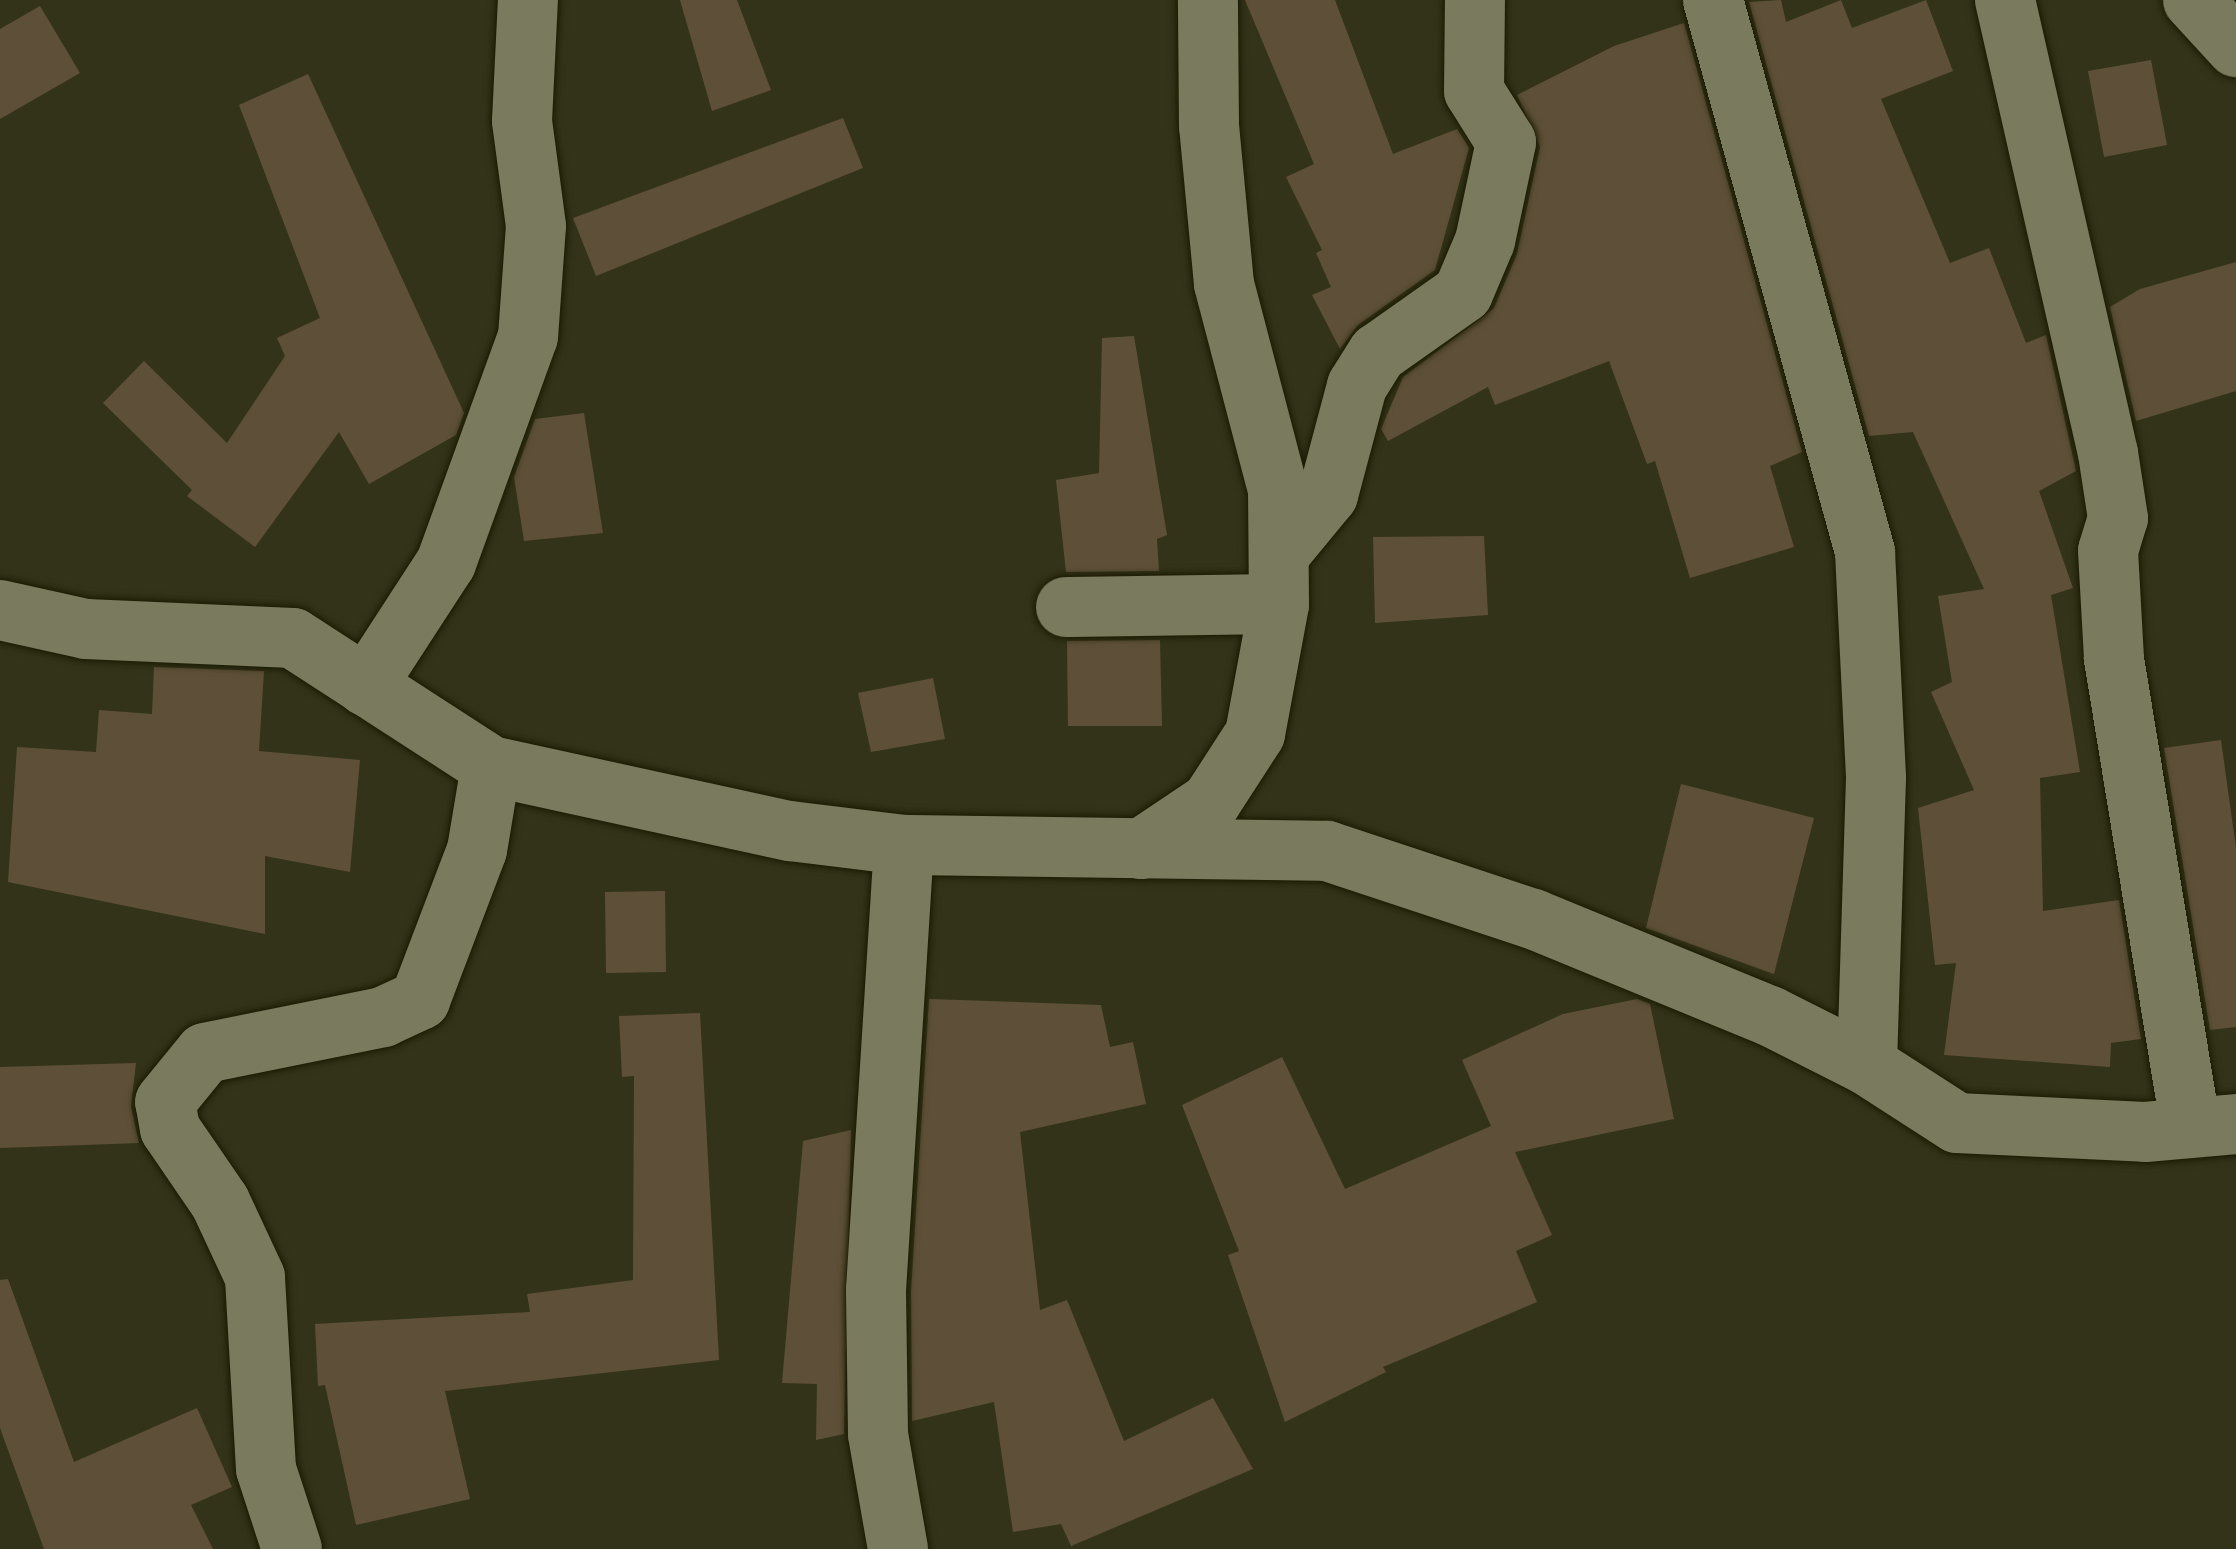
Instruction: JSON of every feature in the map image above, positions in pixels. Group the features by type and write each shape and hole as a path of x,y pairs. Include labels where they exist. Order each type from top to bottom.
{"street":[{"path":"366,686 446,563 528,337 536,226 522,122 528,0"},
{"path":"1141,849 1211,802 1256,734 1280,578 1278,490 1224,284 1209,127 1208,0"},
{"path":"1280,578 1328,495 1357,386 1378,353 1463,293 1485,241 1506,142 1474,92 1475,0"},
{"path":"1713,0 1865,552 1876,778 1867,1065"},
{"path":"0,610 86,629 293,638 491,766 790,832 904,845 1327,851 1533,919 1867,1065 1957,1124 2213,1126 2114,659 2108,551 2118,518 2108,454 2005,0"},
{"path":"2193,0 2236,47"},
{"path":"1066,607 1280,578"},
{"path":"292,1549 266,1469 255,1277 220,1202 170,1129 164,1102 205,1053 382,1017 420,1000 477,850 491,766"},
{"path":"898,1549 878,1434 876,1290 904,845"}],"building":[{"path":"680,0 737,0 771,90 712,111"},
{"path":"1245,0 1335,0 1393,154 1457,129 1469,148 1435,270 1358,325 1340,349 1312,295 1331,287 1316,253 1322,250 1286,177 1314,164"},
{"path":"1781,0 1786,22 1841,0 1852,28 1926,0 1953,71 1881,99 1950,263 1989,248 2026,343 2046,335 2076,471 2039,491 2073,588 2051,595 2080,772 2040,778 2043,911 2119,900 2141,1039 2111,1043 2110,1067 1944,1055 1956,963 1935,965 1918,808 1974,790 1931,692 1952,682 1938,596 1984,589 1913,432 1869,436 1749,2"},
{"path":"40,6 80,73 0,119 0,29"},
{"path":"1684,23 1802,452 1770,466 1794,547 1690,578 1655,461 1647,464 1609,361 1495,405 1488,387 1388,441 1381,429 1403,377 1494,308 1517,254 1540,147 1517,95 1614,46"},
{"path":"2151,60 2167,145 2104,157 2088,71"},
{"path":"308,74 464,413 456,435 369,484 339,432 255,547 187,496 192,490 103,403 144,361 227,443 285,356 277,338 320,318 239,105"},
{"path":"843,118 863,168 596,276 573,218"},
{"path":"2236,262 2236,391 2136,421 2110,307 2140,289"},
{"path":"1134,336 1167,535 1157,539 1159,571 1066,572 1056,480 1099,473 1102,338"},
{"path":"584,413 603,533 524,541 514,477 535,419"},
{"path":"1484,536 1488,615 1375,623 1373,537"},
{"path":"1160,640 1162,726 1068,726 1067,641"},
{"path":"154,667 264,671 259,751 360,760 350,872 265,856 265,934 8,882 17,747 96,752 99,710 152,714"},
{"path":"933,678 945,739 871,752 858,693"},
{"path":"2221,740 2236,848 2236,1027 2210,1030 2164,748"},
{"path":"1681,784 1814,818 1774,974 1646,928"},
{"path":"665,891 666,972 606,973 605,892"},
{"path":"929,999 1101,1005 1110,1047 1133,1042 1146,1104 1020,1132 1040,1310 1067,1300 1124,1441 1213,1398 1253,1469 1071,1546 1061,1524 1013,1532 994,1402 912,1421 911,1291"},
{"path":"1637,999 1650,1004 1674,1119 1515,1152 1552,1235 1516,1251 1537,1302 1383,1367 1386,1372 1285,1422 1228,1255 1239,1251 1182,1105 1282,1057 1345,1189 1491,1126 1462,1060 1563,1014"},
{"path":"700,1013 719,1360 445,1391 470,1499 356,1525 325,1385 318,1386 315,1324 530,1312 527,1294 633,1280 634,1076 622,1077 619,1016"},
{"path":"136,1063 131,1107 139,1143 0,1148 0,1067"},
{"path":"851,1130 844,1434 816,1440 817,1384 782,1383 803,1141"},
{"path":"8,1279 74,1462 197,1408 232,1487 191,1505 213,1549 44,1549 0,1428 0,1280"}]}
